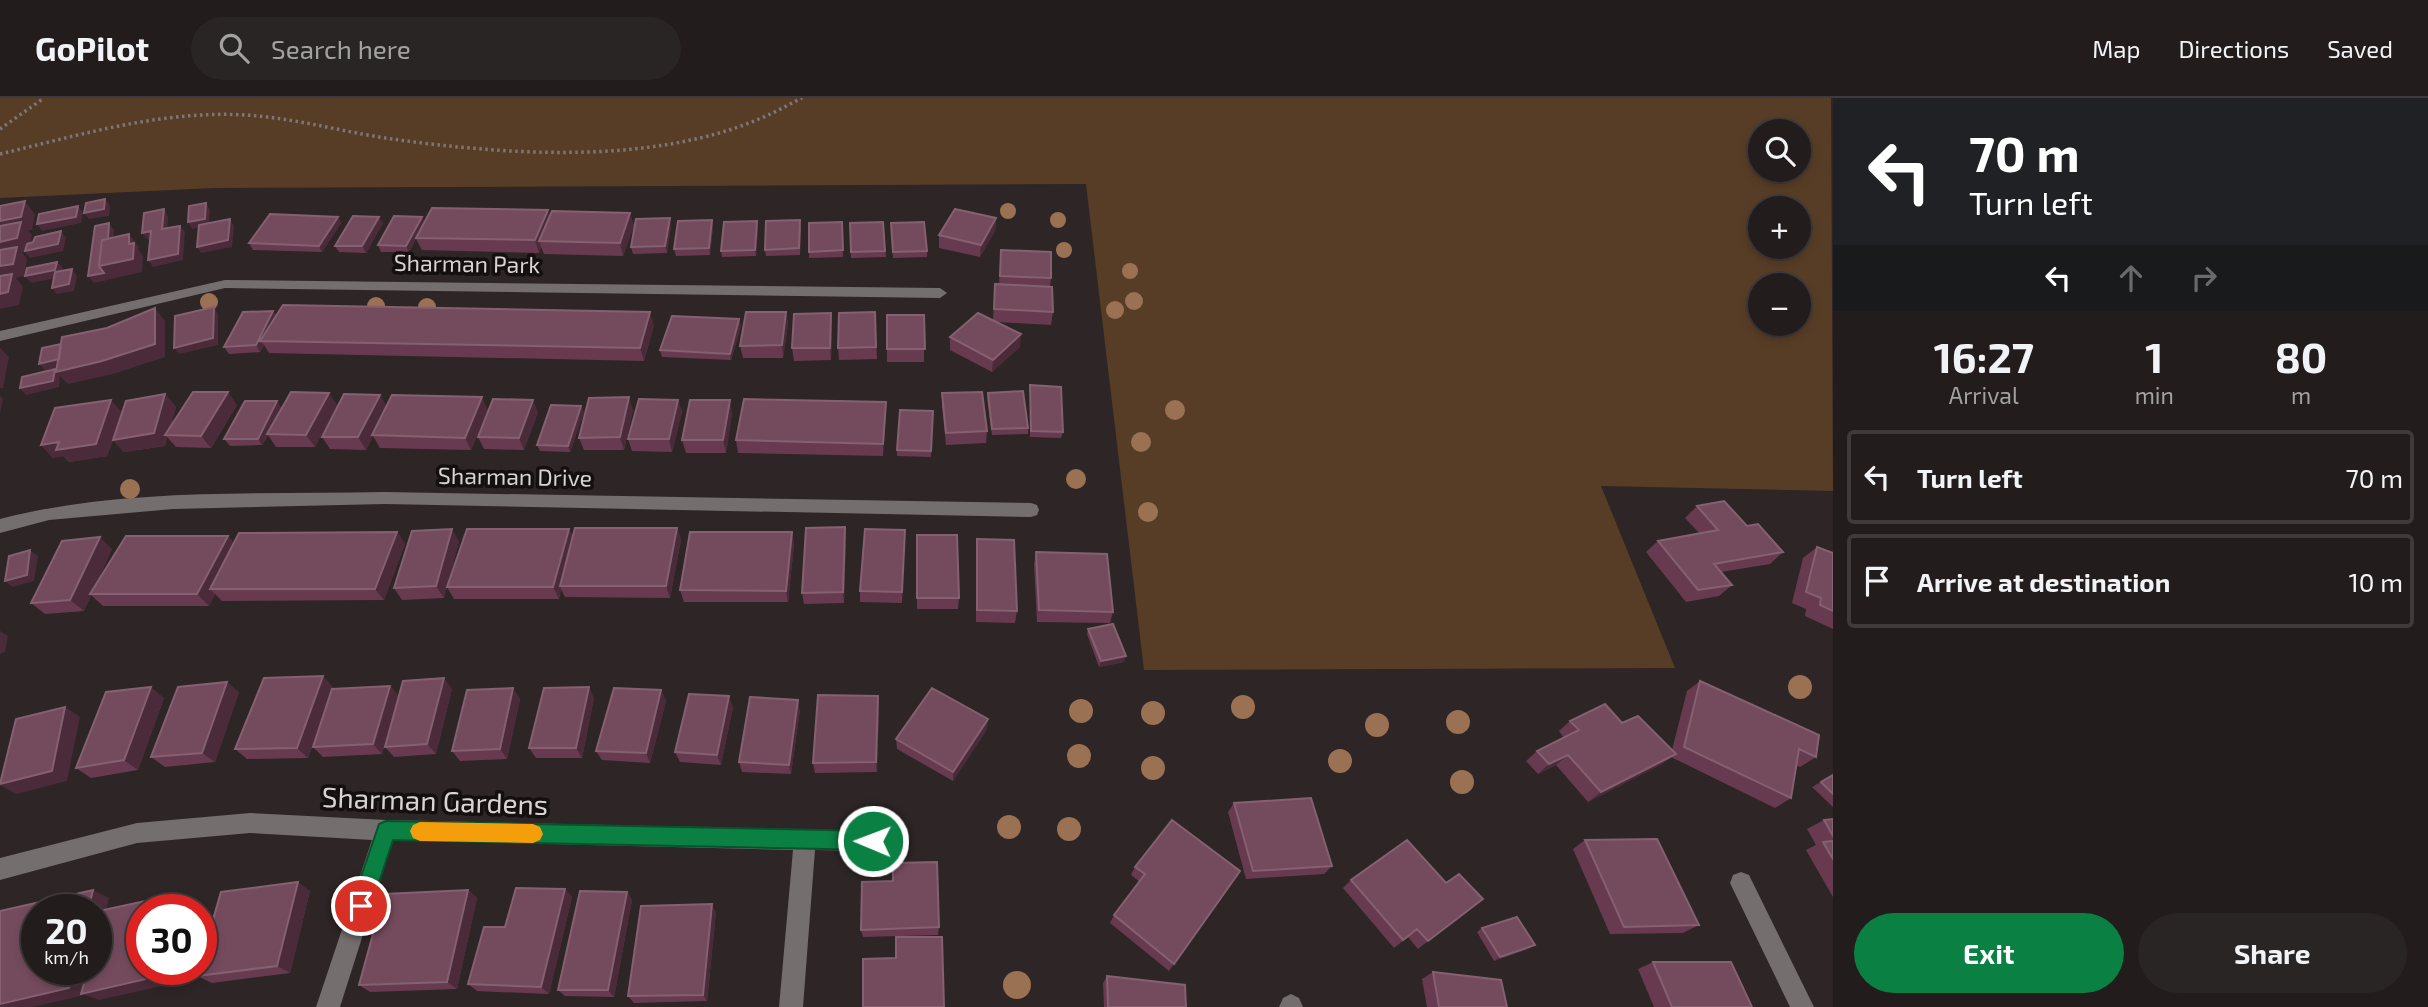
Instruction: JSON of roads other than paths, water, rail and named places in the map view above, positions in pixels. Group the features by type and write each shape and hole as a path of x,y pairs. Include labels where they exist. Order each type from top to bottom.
{"street":[{"name":"Sharman Park","path":"0,336 225,284 940,293"},
{"name":"Sharman Drive","path":"0,526 49,513 173,503 372,498 1031,510"},
{"name":"Sharman Gardens","path":"0,869 137,833 250,823 386,830 873,841"},
{"path":"328,1007 386,830"},
{"path":"791,1007 805,840"},
{"path":"1741,883 1802,1007"}]}
